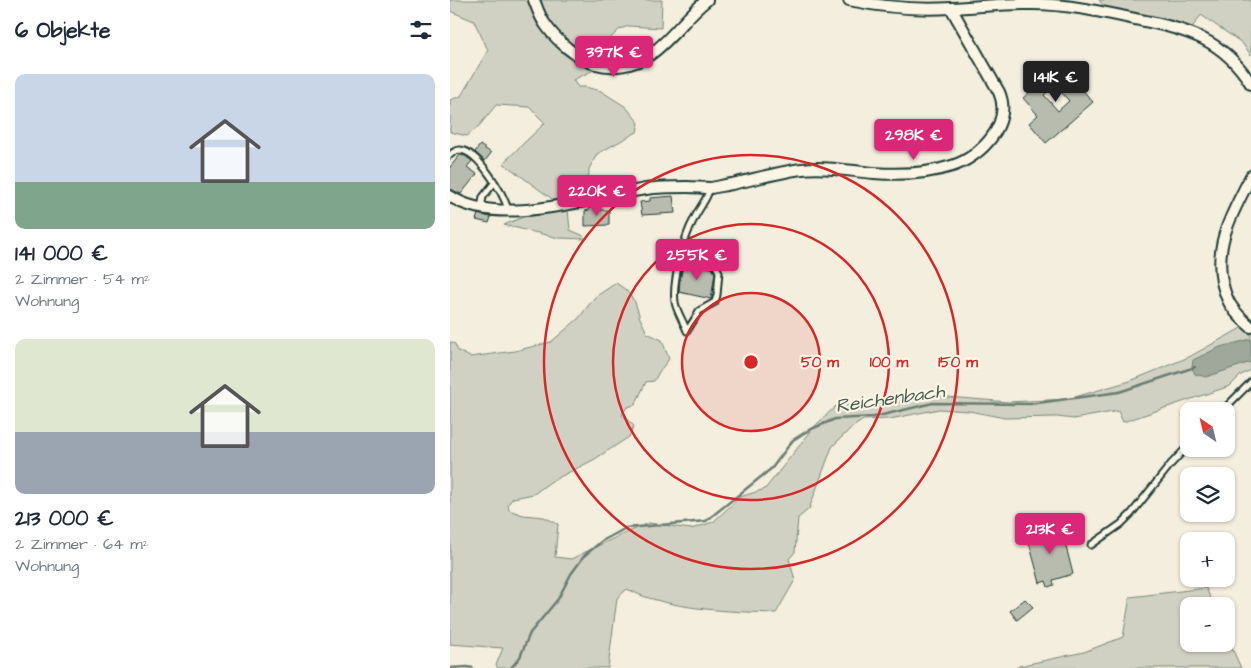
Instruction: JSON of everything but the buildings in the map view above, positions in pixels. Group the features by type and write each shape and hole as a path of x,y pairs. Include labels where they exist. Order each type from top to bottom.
{"street":[{"path":"534,0 544,24 562,44 580,57 595,64 609,66 634,62 648,56 662,45 698,7 708,0"},
{"path":"849,0 883,6 920,8 1030,4 1059,5 1166,25 1191,32 1220,49 1235,62 1251,84"},
{"path":"450,196 461,202 481,208 508,210 543,208 574,204 653,188 710,188 803,169 842,169 880,174 914,174 953,166 965,161 985,146 994,134 1003,110 1002,99 951,8"},
{"path":"1251,176 1227,225 1219,259 1223,288 1230,306 1251,327"}],"lane":[{"path":"450,155 455,151 462,150 475,158 484,167 501,192 508,210"},
{"path":"481,208 483,197 494,183"},
{"path":"701,259 715,264 719,272 717,295 715,302 699,311 687,331 674,304 676,279 687,235 708,196 710,188"},
{"path":"1231,402 1251,382"},
{"path":"1091,545 1121,524 1131,514 1180,454"}],"shaded area":[{"path":"450,0 662,0 661,28 629,26 620,29 600,48 596,69 573,80 578,87 601,91 626,107 639,123 637,132 597,154 589,169 588,196 575,200 565,199 560,205 568,210 570,230 582,235 586,239 559,238 504,225 528,215 559,208 559,204 503,163 545,123 529,107 496,105 479,126 467,136 450,132 450,100 461,96 488,50 474,21 450,11"},
{"path":"1099,0 1251,0 1251,55 1242,43 1201,15 1191,29 1106,9"},
{"path":"616,283 626,290 635,302 647,333 662,340 669,359 654,381 646,382 635,405 627,407 622,415 634,426 629,437 595,459 550,482 534,494 513,498 508,504 509,510 523,515 544,517 558,524 555,557 571,559 649,523 691,529 713,522 740,497 765,489 815,426 836,406 891,403 936,396 1008,402 1068,399 1130,381 1189,357 1243,327 1251,334 1251,370 1241,375 1230,386 1123,422 1118,411 1074,419 1057,417 1005,418 969,411 939,409 890,419 863,420 850,429 832,447 809,509 798,518 795,552 789,559 795,580 776,613 695,608 646,597 627,589 617,598 608,668 498,668 496,665 503,648 450,644 450,342 455,344 458,351 470,357 515,351 551,342 578,319 595,297"},
{"path":"1251,339 1251,362 1206,377 1195,374 1192,368 1193,360 1220,347"},
{"path":"1206,588 1210,597 1180,597 1180,652 1234,652 1241,668 1016,668 1084,652 1123,637 1130,597"}],"waterway":[{"name":"Reichenbach","path":"511,668 520,657 530,633 558,599 571,574 585,555 602,541 626,528 706,521 772,468 793,440 809,430 835,419 874,417 933,403 1030,404 1119,392 1195,367"},
{"path":"450,668 473,668"}]}
